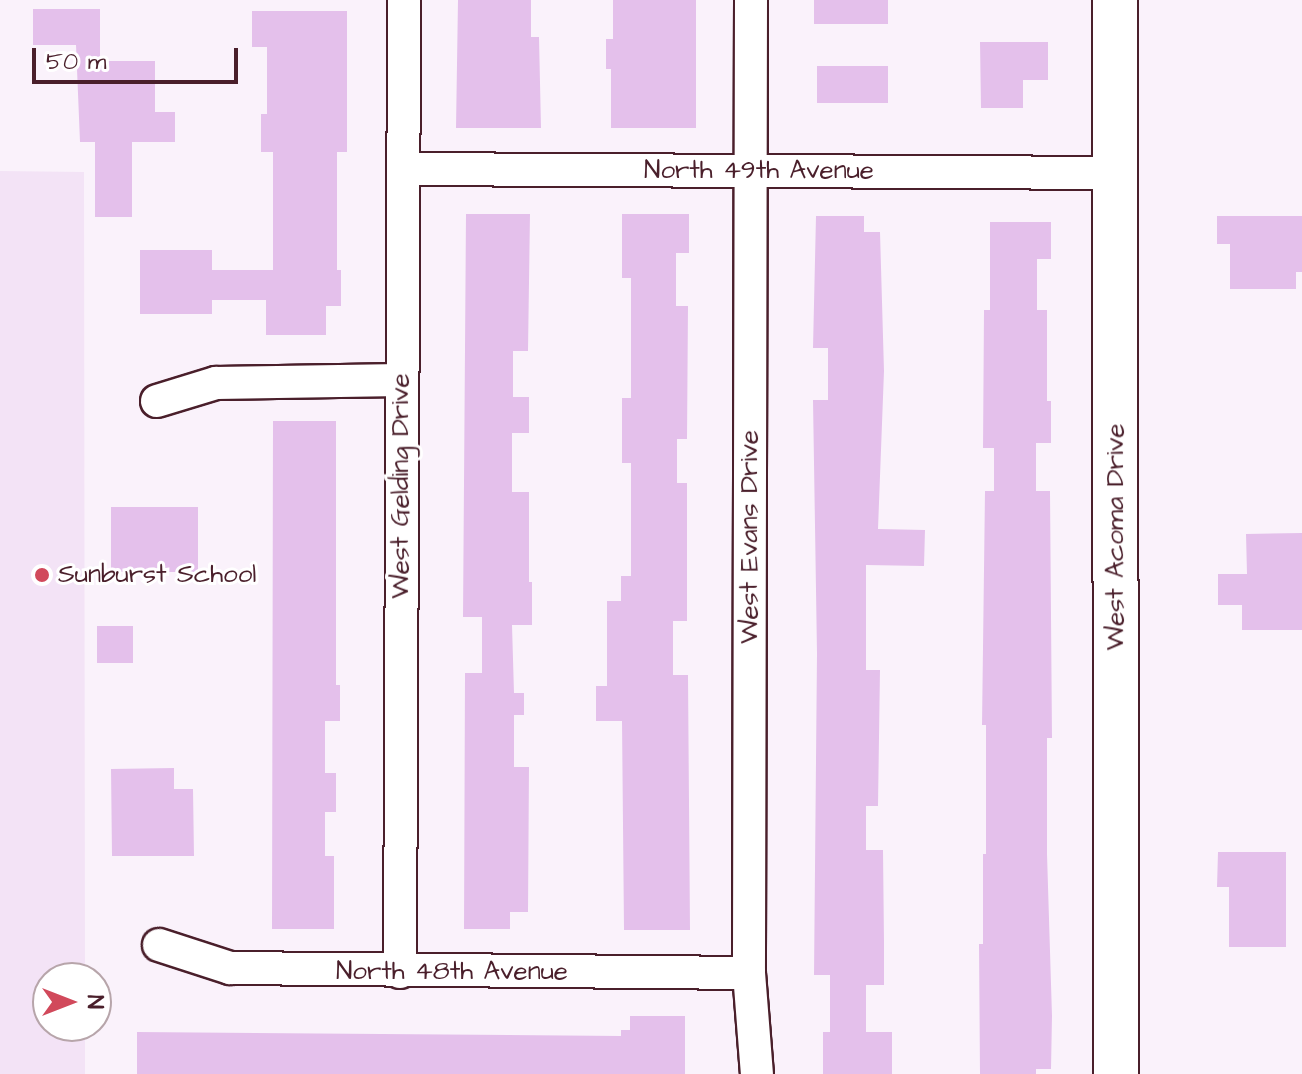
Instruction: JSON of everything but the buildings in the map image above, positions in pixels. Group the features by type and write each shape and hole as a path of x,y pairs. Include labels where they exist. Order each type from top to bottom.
{"street":[{"name":"West Gelding Drive","path":"400,972 404,0"},
{"name":"West Evans Drive","path":"751,0 749,973 757,1074"},
{"name":"West Acoma Drive","path":"1115,0 1116,1074"},
{"name":"North 49th Avenue","path":"403,169 1115,173"},
{"path":"157,401 216,383 401,380"},
{"name":"North 48th Avenue","path":"159,945 230,968 749,973"}],"shaded area":[{"name":"Sunburst School","path":"0,171 84,172 85,962 32,962 32,1042 85,1042 85,1074 0,1074"}],"place":[{"name":"Sunburst School","path":"42,575"}]}
